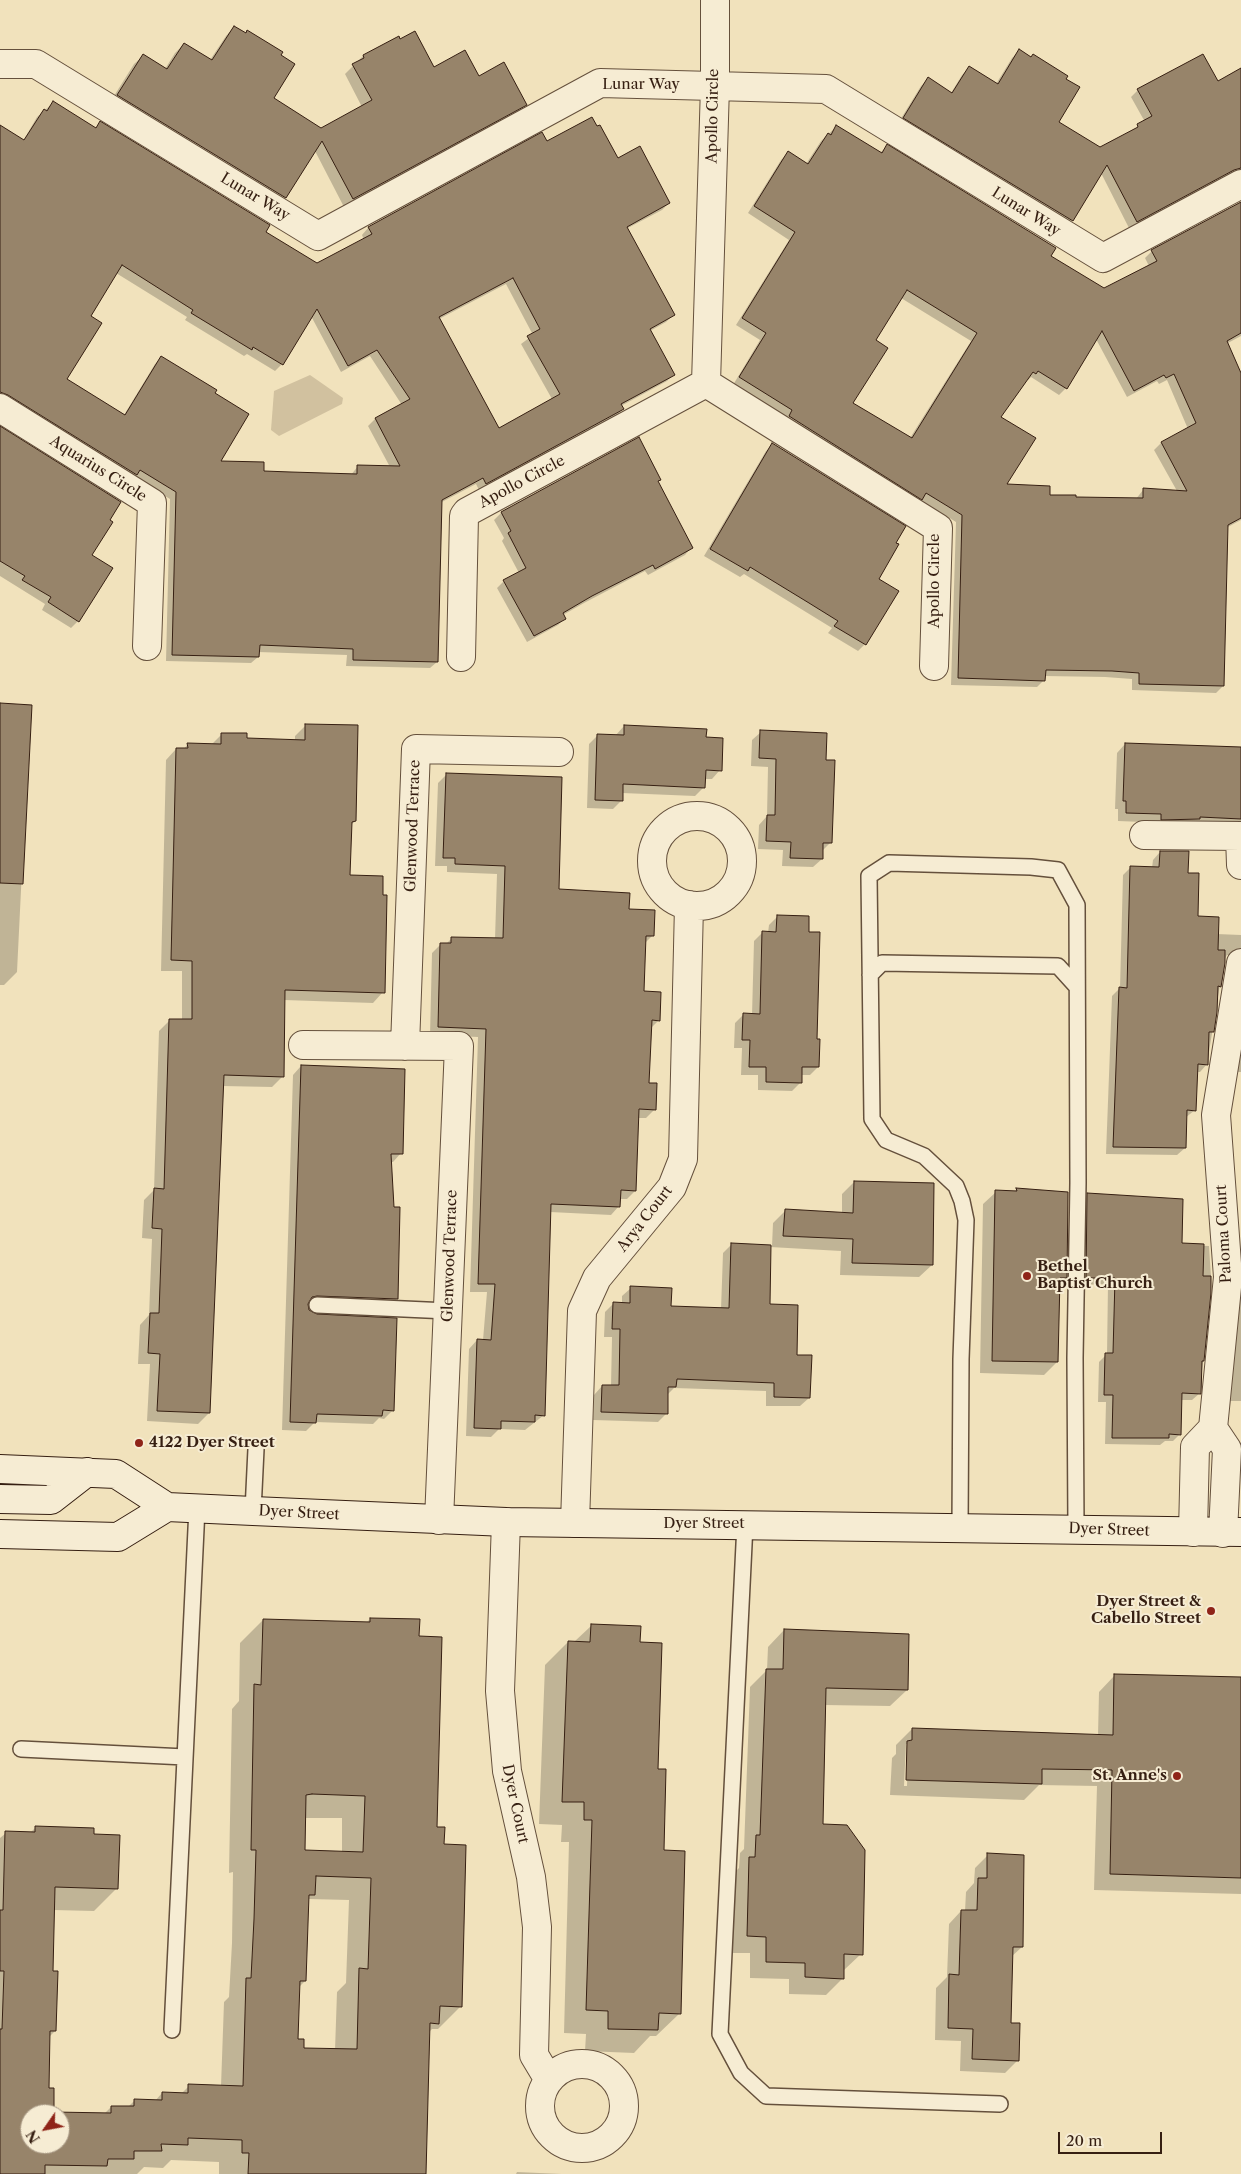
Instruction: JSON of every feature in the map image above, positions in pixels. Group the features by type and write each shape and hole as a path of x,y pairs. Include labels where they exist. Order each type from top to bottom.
{"street":[{"name":"Apollo Circle","path":"706,382 715,86 715,0"},
{"name":"Lunar Way","path":"0,64 36,64 318,236 600,83 826,89 1103,258 1241,184"},
{"name":"Apollo Circle","path":"461,656 464,516 467,512 706,382"},
{"name":"Apollo Circle","path":"706,382 938,528 934,666"},
{"name":"Aquarius Circle","path":"0,408 152,503 147,646"},
{"name":"Glenwood Terrace","path":"404,1046 416,748 559,752"},
{"path":"1144,835 1240,836 1241,865"},
{"name":"Arya Court","path":"575,1523 582,1311 597,1278 672,1187 683,1159 689,905"},
{"name":"Paloma Court","path":"1213,1428 1228,1277 1216,1115 1241,962"},
{"name":"Glenwood Terrace","path":"304,1044 459,1046 439,1520"},
{"path":"1194,1532 1195,1448 1213,1428 1227,1450 1232,1532"},
{"path":"0,1469 116,1474 167,1507 118,1537 0,1534"},
{"path":"0,1499 51,1500 87,1472"},
{"name":"Dyer Street","path":"167,1507 506,1522 1076,1528 1232,1532"},
{"name":"Dyer Court","path":"506,1522 500,1691 506,1771 531,1877 536,1927 534,2055 550,2080"}],"lane":[{"path":"960,1527 961,1359 966,1220 956,1186 924,1156 886,1140 872,1119 869,876 889,863 1031,867 1058,870 1077,905 1078,1183 1074,1358 1076,1528"},
{"path":"870,975 882,964 1058,966 1077,987"},
{"path":"317,1305 448,1311"},
{"path":"253,1511 256,1449"},
{"path":"172,2030 196,1508"},
{"path":"746,1524 720,2034 741,2073 766,2096 1000,2104"},
{"path":"20,1749 185,1758"}],"shaded area":[{"path":"310,375 343,398 342,404 279,436 271,430 274,391"}],"building":[{"path":"234,26 246,33 247,30 283,52 281,55 295,64 274,98 321,128 372,100 352,64 364,58 363,55 399,36 400,39 415,31 434,67 465,50 479,76 504,62 527,105 353,199 322,141 286,198 117,95 143,54 167,69 184,43 212,60"},
{"path":"1019,49 1031,57 1033,54 1068,76 1066,79 1080,87 1059,122 1100,147 1138,127 1137,124 1152,116 1137,89 1203,54 1218,81 1241,68 1241,168 1137,222 1107,165 1073,221 903,118 928,77 952,93 969,66 998,84"},
{"path":"53,101 96,128 100,121 270,225 266,232 317,263 372,234 368,227 542,132 547,141 592,117 597,126 600,125 618,158 640,146 670,203 627,227 675,315 650,329 675,375 621,404 624,409 486,484 483,478 442,500 438,662 353,660 353,649 260,645 259,657 172,655 176,492 140,470 137,475 8,395 0,392 0,125 24,140 44,109 47,111","holes":["122,265 193,310 191,313 252,350 253,347 283,365 317,309 348,366 377,350 410,399 375,418 400,466 357,465 357,474 264,471 264,462 221,461 249,414 215,393 217,390 161,356 125,415 67,379 102,323 91,316","513,278 540,329 527,336 560,394 499,428 439,317"]},
{"path":"836,125 882,153 887,144 1056,248 1051,256 1104,288 1157,261 1151,250 1241,202 1241,333 1227,341 1241,373 1241,518 1228,525 1224,686 1139,684 1139,673 1112,671 1046,670 1045,681 958,678 962,515 926,493 922,500 789,416 792,410 739,377 766,333 742,318 795,232 754,206 788,151 808,164 828,133 831,135","holes":["907,290 977,333 912,438 853,403 888,348 876,340","1102,331 1134,391 1164,375 1166,378 1174,374 1196,423 1161,442 1187,491 1143,488 1143,498 1076,497 1076,495 1050,495 1050,486 1007,484 1036,438 1001,417 1033,372 1036,374 1038,371 1067,389"]},
{"path":"0,426 121,502 110,520 113,522 92,555 113,568 79,622 48,602 51,597 22,580 25,576 0,561"},
{"path":"639,437 661,480 658,481 693,548 655,569 653,565 592,596 563,613 566,619 534,636 503,580 526,568 508,533 511,531 501,512"},
{"path":"772,443 906,526 896,543 899,544 879,579 899,591 866,645 834,626 838,621 809,603 750,567 748,571 710,549"},
{"path":"0,703 32,705 23,884 0,883"},
{"path":"305,724 358,725 356,821 352,822 350,875 383,876 383,895 387,895 385,993 285,990 284,1077 224,1075 210,1413 157,1411 160,1354 148,1353 150,1313 159,1313 162,1229 152,1228 154,1188 164,1189 169,1019 192,1019 192,961 171,960 176,748 188,748 187,743 221,744 221,733 247,733 247,738 305,740"},
{"path":"624,725 707,729 706,737 723,738 722,771 706,770 705,788 623,784 623,801 595,800 597,734 624,735"},
{"path":"760,730 827,733 826,760 835,760 832,843 823,843 823,859 790,858 791,842 766,841 767,815 775,815 776,759 759,758"},
{"path":"1125,743 1241,747 1241,819 1200,817 1200,819 1161,820 1161,814 1126,813 1126,801 1123,801"},
{"path":"446,773 562,777 559,889 630,893 629,909 655,910 654,936 646,936 644,991 661,992 660,1021 652,1020 649,1083 657,1083 656,1110 639,1109 636,1191 621,1190 620,1207 551,1204 545,1416 535,1415 535,1422 501,1421 501,1429 474,1428 477,1339 491,1340 495,1284 478,1284 486,1029 438,1027 440,943 451,943 451,937 503,938 505,866 455,864 455,858 443,858"},
{"path":"1160,851 1189,851 1188,873 1199,873 1198,916 1219,917 1218,950 1225,950 1225,963 1221,987 1218,986 1214,1032 1209,1032 1208,1065 1198,1064 1196,1111 1187,1110 1186,1148 1113,1147 1119,987 1127,988 1130,866 1159,867"},
{"path":"777,915 809,916 809,932 820,932 817,1039 820,1039 819,1067 802,1067 802,1083 766,1082 766,1067 749,1067 750,1040 742,1040 743,1013 760,1014 762,931 776,932"},
{"path":"301,1065 405,1069 403,1154 391,1154 394,1207 400,1207 398,1299 317,1296 312,1297 308,1304 309,1310 317,1314 397,1318 394,1411 383,1410 382,1416 317,1414 316,1423 290,1422"},
{"path":"854,1181 934,1183 933,1265 852,1263 853,1239 783,1236 785,1209 853,1213"},
{"name":"Bethel Baptist Church","path":"1016,1188 1068,1192 1067,1278 1060,1278 1058,1362 992,1361 995,1190 1017,1191"},
{"path":"1087,1193 1183,1199 1182,1243 1204,1244 1203,1276 1211,1276 1211,1293 1204,1361 1202,1361 1201,1394 1182,1393 1181,1435 1169,1434 1169,1438 1112,1438 1113,1395 1104,1395 1105,1353 1113,1353 1115,1278 1086,1278"},
{"path":"731,1243 771,1245 770,1304 798,1305 797,1355 812,1355 810,1398 774,1397 774,1383 677,1379 676,1387 668,1387 668,1414 601,1412 602,1385 619,1385 620,1329 612,1329 613,1302 630,1303 630,1286 672,1288 671,1306 729,1308"},
{"path":"370,1618 420,1619 419,1636 442,1637 437,1827 445,1827 444,1844 466,1845 462,2007 440,2006 439,2024 430,2023 426,2174 248,2174 249,2153 242,2153 242,2140 188,2138 188,2145 161,2144 162,2151 134,2151 134,2159 108,2159 107,2166 45,2165 45,2174 0,2174 0,2029 2,2029 4,1971 0,1971 0,1910 3,1910 5,1831 35,1832 35,1826 94,1828 94,1834 120,1835 118,1889 55,1887 53,1971 58,1971 56,2031 50,2031 49,2088 54,2088 54,2104 20,2104 20,2154 70,2154 70,2112 111,2113 111,2106 134,2106 134,2099 162,2100 162,2092 188,2093 188,2084 243,2086 246,1978 251,1978 256,1850 251,1850 254,1684 261,1685 263,1619 370,1622","holes":["306,1795 365,1796 363,1852 305,1850","316,1876 371,1878 368,1969 359,1968 357,2049 304,2048 304,2039 298,2039 300,1981 306,1981 309,1895 315,1895"]},
{"path":"591,1624 641,1626 640,1642 662,1643 658,1769 666,1769 664,1850 685,1851 681,2014 659,2013 658,2030 608,2029 608,2011 586,2010 592,1820 584,1820 584,1802 562,1802 568,1641 590,1642"},
{"path":"784,1629 909,1634 908,1690 826,1688 823,1824 847,1825 865,1850 863,1955 844,1954 844,1979 805,1977 805,1963 766,1962 766,1937 747,1936 749,1857 755,1857 756,1835 760,1835 766,1669 783,1669"},
{"name":"St. Anne's","path":"1114,1674 1241,1677 1241,1878 1110,1874 1112,1770 1042,1769 1042,1784 906,1780 907,1741 912,1740 912,1728 1113,1735"},
{"path":"987,1853 1024,1855 1023,1947 1013,1947 1011,2023 1020,2023 1019,2061 972,2059 973,2029 948,2028 949,1974 959,1975 961,1910 977,1910 978,1878 987,1878"}],"place":[{"name":"Bethel Baptist Church","path":"1027,1276"},
{"name":"4122 Dyer Street","path":"139,1443"},
{"name":"Dyer Street & Cabello Street","path":"1211,1611"},
{"name":"St. Anne's","path":"1177,1776"}]}
